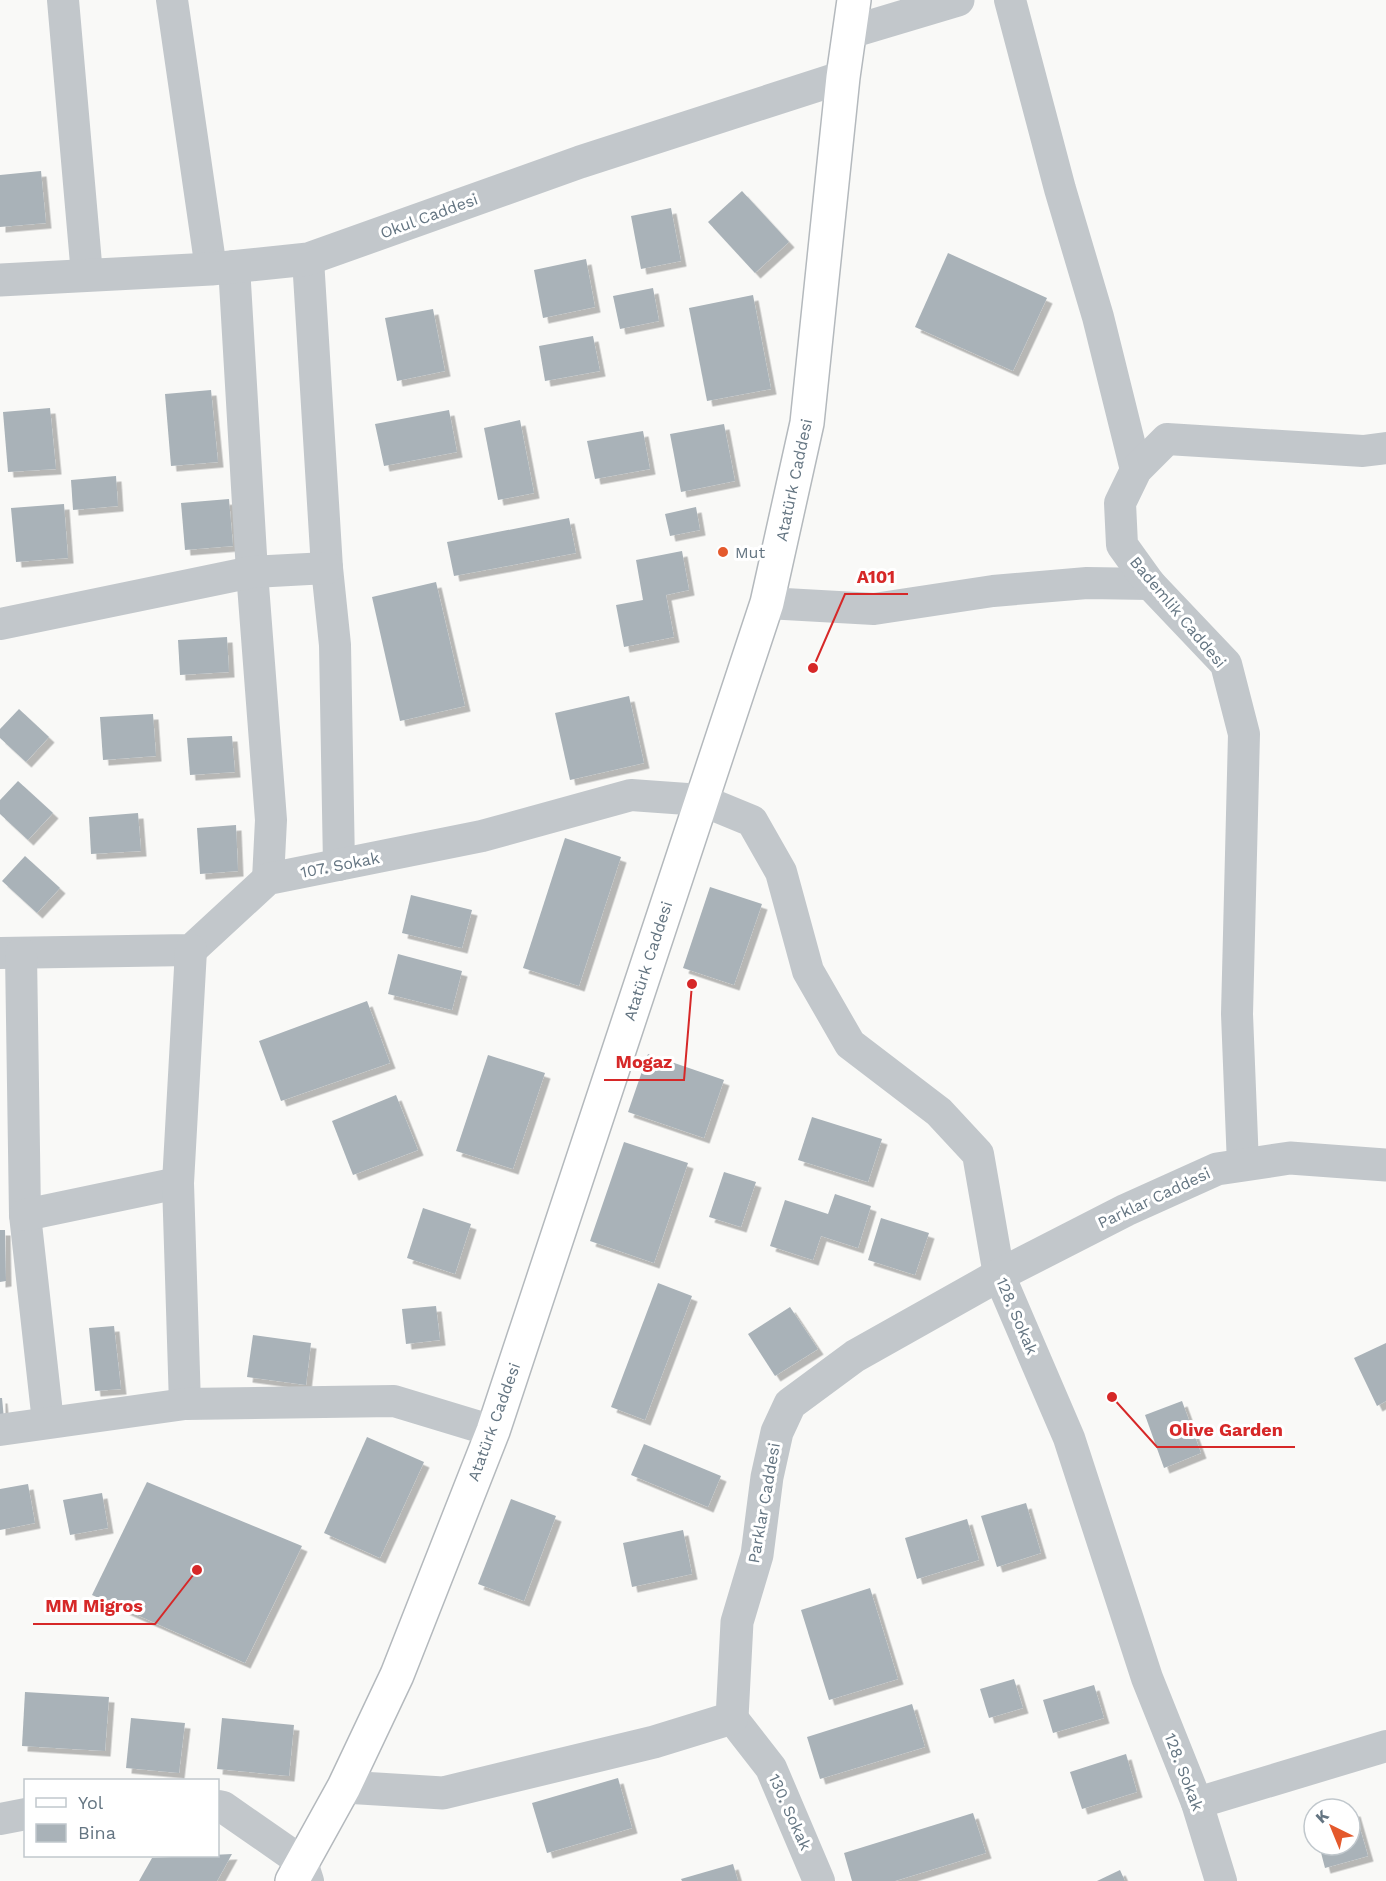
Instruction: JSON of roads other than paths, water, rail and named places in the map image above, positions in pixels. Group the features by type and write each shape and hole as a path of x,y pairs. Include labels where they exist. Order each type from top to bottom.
{"main road":[{"name":"Atatürk Caddesi","path":"301,1875 397,1675 493,1431 767,603 807,423 843,77 854,0"}],"street":[{"path":"63,0 87,275"},
{"path":"48,1422 25,1215 10,954 191,950 268,879 271,820 252,572 223,267 172,0"},
{"path":"851,32 958,0"},
{"path":"1010,0 1098,317 1136,470"},
{"name":"Okul Caddesi","path":"0,280 223,267 308,259 580,162 843,77"},
{"path":"308,259 327,568 335,645 339,865"},
{"name":"Bademlik Caddesi","path":"1243,1165 1237,1014 1244,734 1226,664 1150,584 1122,545 1120,503 1136,470 1167,439 1363,451 1386,448"},
{"path":"0,624 252,572 327,568"},
{"path":"767,603 874,609 993,591 1087,583 1150,584"},
{"name":"107. Sokak","path":"268,879 482,836 631,795 701,800"},
{"name":"128. Sokak","path":"701,800 752,821 781,872 808,971 850,1044 939,1112 978,1154 999,1275 1069,1438 1147,1678 1197,1803 1221,1881"},
{"path":"185,1404 178,1183 191,950"},
{"name":"Parklar Caddesi","path":"732,1718 736,1622 757,1555 767,1477 777,1432 790,1404 855,1356 999,1275 1126,1210 1217,1169 1290,1158 1386,1165"},
{"path":"25,1215 178,1183"},
{"path":"0,1430 185,1404 394,1401 493,1431"},
{"path":"344,1787 443,1793 654,1742 732,1718"},
{"name":"130. Sokak","path":"732,1718 771,1768 819,1881"},
{"path":"1197,1803 1386,1746"},
{"path":"219,1806 224,1807 301,1875"},
{"path":"0,1819 24,1814"}],"place":[{"name":"Mut","path":"723,552"},
{"name":"A101","path":"813,668"},
{"name":"Mogaz","path":"692,984"},
{"name":"Olive Garden","path":"1112,1397"},
{"name":"MM Migros","path":"197,1570"}]}
